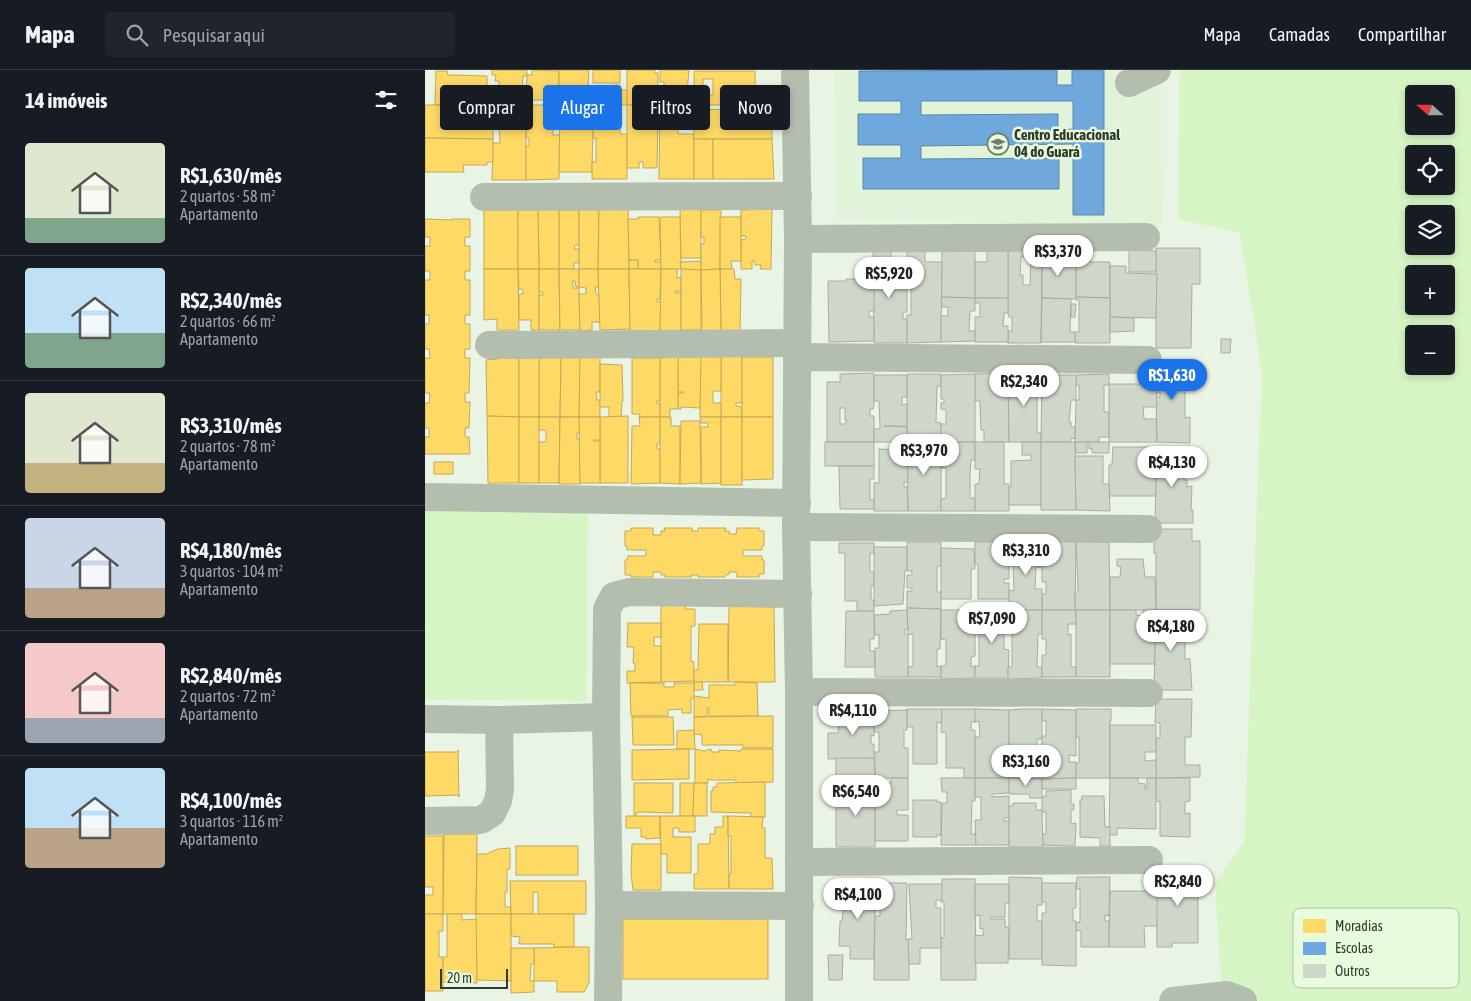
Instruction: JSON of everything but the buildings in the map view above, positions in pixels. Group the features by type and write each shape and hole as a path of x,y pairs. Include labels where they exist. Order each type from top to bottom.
{"street":[{"path":"795,70 799,239 797,350 799,1001"},
{"path":"1129,83 1157,70"},
{"path":"483,197 798,196"},
{"path":"799,239 1146,237"},
{"path":"489,345 797,350 1148,360"},
{"path":"425,497 797,515 1148,529"},
{"path":"608,1001 607,609 614,596 629,592 798,594"},
{"path":"799,692 1149,693"},
{"path":"425,718 499,720 606,717"},
{"path":"425,821 481,820 493,813 498,802 500,789 499,720"},
{"path":"800,862 1149,860"},
{"path":"609,904 799,906"},
{"path":"1173,1001 1227,995 1243,1001"}],"shaded area":[{"name":"Centro Educacional 04 do Guará","path":"834,70 1161,70 1162,228 835,219"}],"green space":[{"path":"1180,70 1471,70 1471,1001 1253,1001 1222,992 1215,884 1244,842 1262,373 1240,233 1178,219"},
{"path":"425,510 588,511 587,701 425,700"}],"place":[{"name":"Centro Educacional 04 do Guará","path":"998,144"}]}
